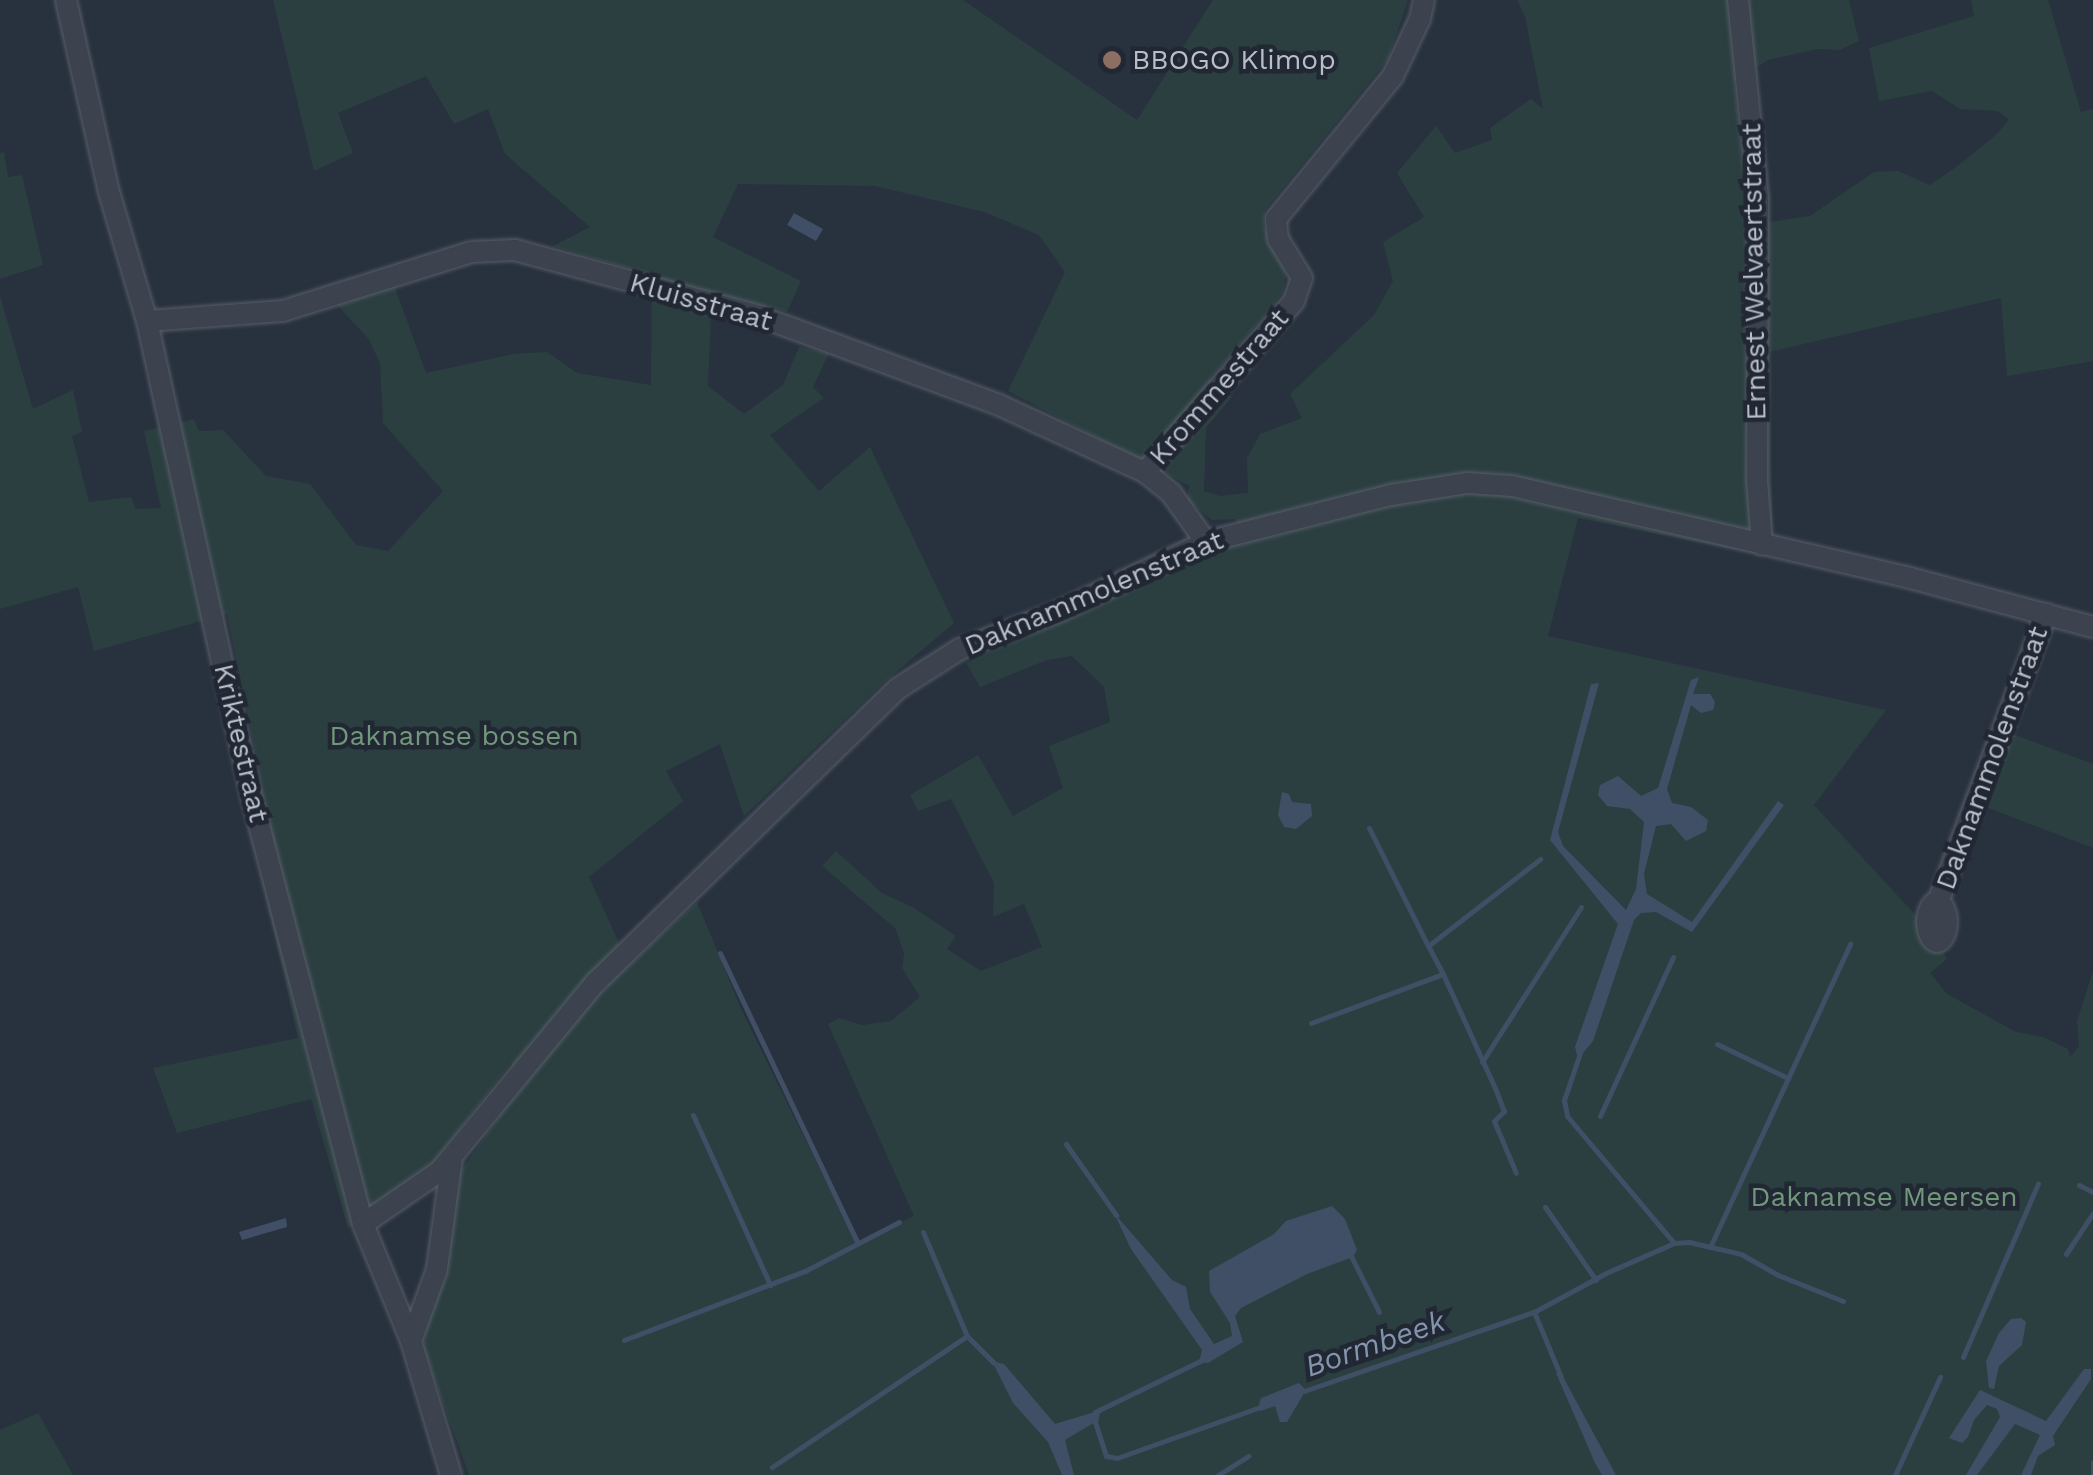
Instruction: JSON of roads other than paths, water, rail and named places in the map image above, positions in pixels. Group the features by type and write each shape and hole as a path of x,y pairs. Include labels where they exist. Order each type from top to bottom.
{"street":[{"name":"Kriktestraat","path":"66,0 109,192 147,321 252,798 363,1224 411,1341 451,1475"},
{"name":"Krommestraat","path":"1145,472 1294,301 1302,278 1278,239 1276,219 1393,76 1420,19 1424,0"},
{"name":"Ernest Welvaertstraat","path":"1738,0 1758,198 1757,480 1762,545"},
{"name":"Kluisstraat","path":"147,321 283,310 471,252 515,250 759,316 999,405 1145,472 1171,493 1206,542"},
{"name":"Daknammolenstraat","path":"363,1224 440,1171 594,983 897,689 960,649 1058,612 1206,542 1390,494 1468,483 1512,486 2093,627"},
{"name":"Daknammolenstraat","path":"1938,902 2046,614"},
{"path":"411,1341 437,1270 452,1156"}],"water":[{"path":"794,213 823,229 816,241 787,225"},
{"path":"1699,677 1693,694 1710,694 1715,702 1713,710 1701,713 1691,705 1667,789 1672,803 1691,807 1708,820 1706,831 1686,841 1671,824 1656,826 1644,874 1647,894 1692,922 1778,801 1784,805 1692,932 1656,912 1641,913 1634,920 1593,1041 1578,1059 1575,1047 1618,924 1550,840 1591,684 1599,683 1558,832 1563,846 1626,910 1636,889 1644,822 1630,809 1607,806 1598,795 1600,785 1618,776 1641,796 1658,788 1691,680"},
{"path":"1282,792 1289,794 1292,802 1311,804 1312,816 1296,829 1284,827 1278,815"},
{"path":"1332,1206 1345,1219 1357,1250 1353,1257 1307,1274 1241,1308 1235,1316 1243,1342 1208,1363 1199,1362 1202,1350 1131,1249 1114,1213 1172,1280 1186,1287 1190,1309 1214,1344 1232,1336 1230,1323 1210,1292 1209,1271 1274,1234 1286,1221"},
{"path":"286,1218 287,1227 242,1240 239,1232"},
{"path":"2011,1319 2026,1322 2022,1345 1999,1366 1994,1389 1989,1388 1986,1361 1999,1333"},
{"path":"992,1361 1004,1364 1055,1424 1098,1411 1095,1422 1065,1440 1074,1475 1062,1475 1048,1442 1013,1403"},
{"path":"2084,1369 2091,1369 2091,1379 2053,1436 2055,1445 2038,1456 2031,1475 2021,1475 2040,1435 2015,1424 1977,1475 1966,1475 2000,1417 1997,1409 1987,1405 1962,1443 1949,1438 1980,1390 2046,1421"},
{"path":"1556,1373 1561,1373 1616,1475 1602,1475"},
{"path":"1299,1383 1306,1390 1287,1422 1280,1422 1275,1406 1261,1411 1258,1408 1261,1398"}],"waterway":[{"path":"1369,828 1428,946 1540,859"},
{"path":"1482,1062 1581,907"},
{"path":"1711,1245 1850,944"},
{"path":"1311,1023 1443,974 1428,946"},
{"path":"720,953 858,1243"},
{"path":"1600,1116 1673,957"},
{"path":"1443,974 1504,1111 1494,1121 1516,1173"},
{"path":"1717,1044 1788,1078"},
{"path":"1580,1053 1564,1100 1567,1116 1674,1243"},
{"path":"693,1115 770,1285"},
{"path":"1066,1144 1116,1215"},
{"path":"1963,1357 2038,1184"},
{"path":"2079,1185 2093,1192"},
{"path":"1545,1207 1596,1280"},
{"path":"2066,1254 2093,1213"},
{"path":"624,1340 805,1271 899,1222"},
{"path":"923,1232 967,1336 994,1363"},
{"path":"1534,1312 1606,1273 1674,1243 1689,1242 1741,1254 1778,1275 1843,1301"},
{"path":"1349,1252 1379,1312"},
{"name":"Bormbeek","path":"1304,1391 1534,1312 1561,1377"},
{"path":"772,1467 967,1336"},
{"path":"1095,1412 1202,1360"},
{"path":"1895,1475 1940,1377"},
{"name":"Bormbeek","path":"1097,1412 1095,1422 1106,1456 1117,1458 1260,1407"},
{"path":"1218,1475 1249,1456"},
{"path":"2093,1462 2093,1474"}],"place":[{"name":"BBOGO Klimop","path":"1112,60"}],"park label":[{"name":"Daknamse bossen","path":"454,736"},
{"name":"Daknamse Meersen","path":"1884,1197"}]}
